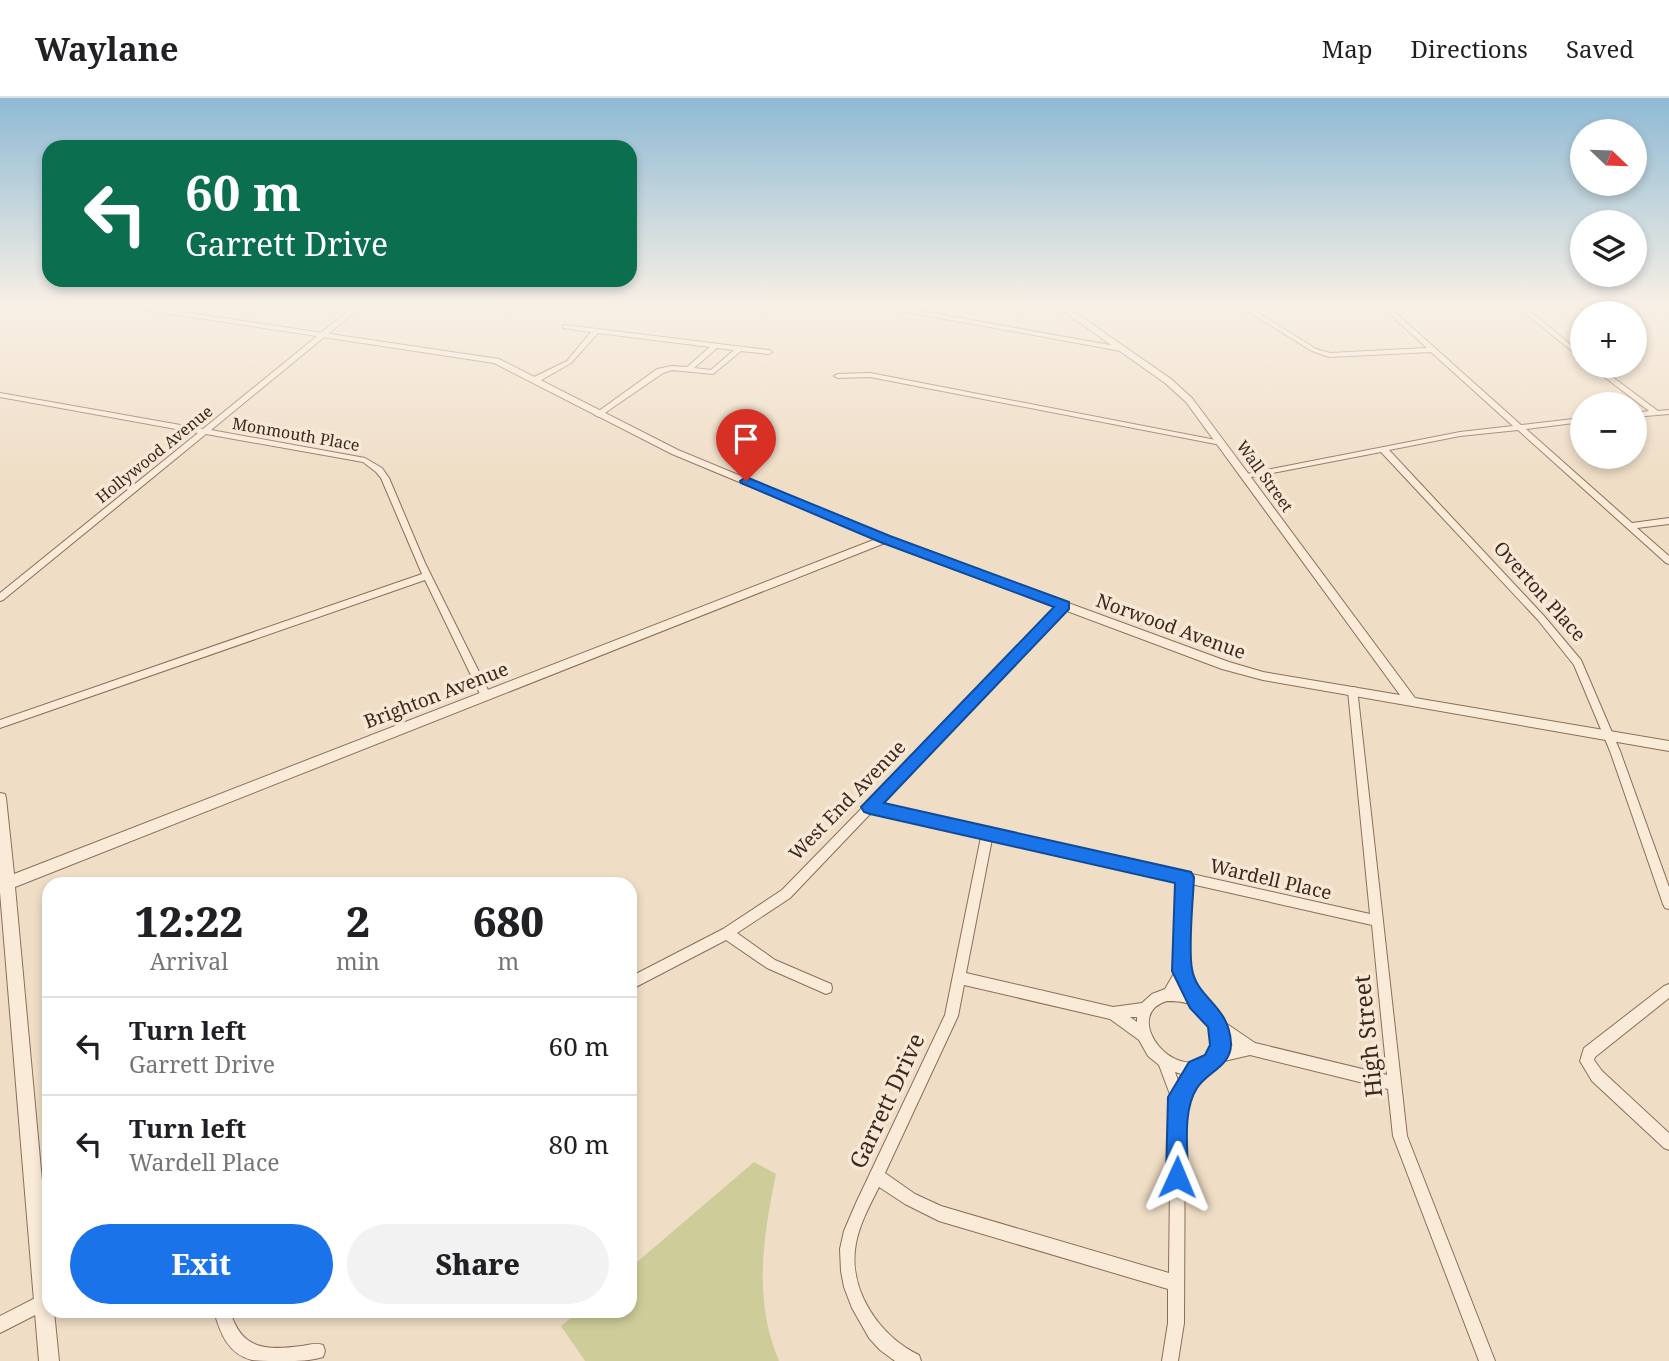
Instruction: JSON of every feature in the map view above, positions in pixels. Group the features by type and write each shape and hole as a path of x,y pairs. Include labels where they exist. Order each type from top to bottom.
{"street":[{"name":"Hollywood Avenue","path":"0,598 286,365"},
{"name":"Norwood Avenue","path":"504,365 675,452 885,539 1226,666 1263,676 1669,746"},
{"path":"535,380 563,365"},
{"path":"688,370 694,365"},
{"path":"599,415 655,373 668,368 713,372 721,365"},
{"name":"Wall Street","path":"1144,365 1181,390 1410,700"},
{"path":"1448,365 1669,561"},
{"path":"838,376 870,375 1221,443"},
{"path":"1610,378 1656,413"},
{"name":"Monmouth Place","path":"0,396 351,456 375,466 385,478 427,576 486,696"},
{"path":"1647,414 1669,412"},
{"path":"1245,476 1460,434 1570,422"},
{"name":"Overton Place","path":"1383,449 1570,652 1585,675 1669,904"},
{"path":"1630,526 1669,521"},
{"name":"Brighton Avenue","path":"4,885 885,539"},
{"path":"0,724 427,576"},
{"name":"West End Avenue","path":"637,980 727,933 786,894 1064,606"},
{"name":"High Street","path":"1353,691 1400,1136 1487,1361"},
{"path":"0,798 4,885 42,1252"},
{"name":"Wardell Place","path":"870,807 1378,921"},
{"name":"Garrett Drive","path":"913,1361 883,1344 864,1316 853,1284 847,1254 852,1230 951,1016 987,833"},
{"path":"1169,994 1182,971 1185,877"},
{"path":"727,933 771,964 826,988"},
{"path":"1182,971 1197,1002"},
{"path":"960,978 1113,1013 1146,1009"},
{"path":"1669,990 1589,1053 1587,1061 1598,1076 1669,1143"},
{"path":"1178,1097 1197,1070 1212,1063 1217,1056 1221,1047 1218,1026 1213,1016 1197,1002 1178,994 1159,996 1146,1009 1142,1026 1144,1036 1155,1054 1164,1061 1175,1067 1197,1070"},
{"path":"1113,1013 1144,1036"},
{"path":"1218,1026 1250,1048 1394,1084"},
{"path":"1217,1056 1250,1048"},
{"path":"1164,1061 1178,1097 1176,1324 1170,1361"},
{"path":"877,1177 910,1199 939,1213 1175,1283"},
{"path":"0,1325 42,1303"},
{"path":"48,1318 49,1361"},
{"path":"224,1318 229,1340 242,1353 261,1360 285,1359 317,1351"}],"shaded area":[{"path":"754,1162 776,1174 764,1245 763,1291 771,1338 779,1361 585,1361 561,1326 571,1318 637,1318 637,1262"}],"route":[{"path":"746,481 885,539 1064,606 870,807 1185,877 1182,971 1197,1002 1213,1016 1221,1036 1221,1047 1212,1063 1197,1070 1178,1097 1177,1177"}]}
